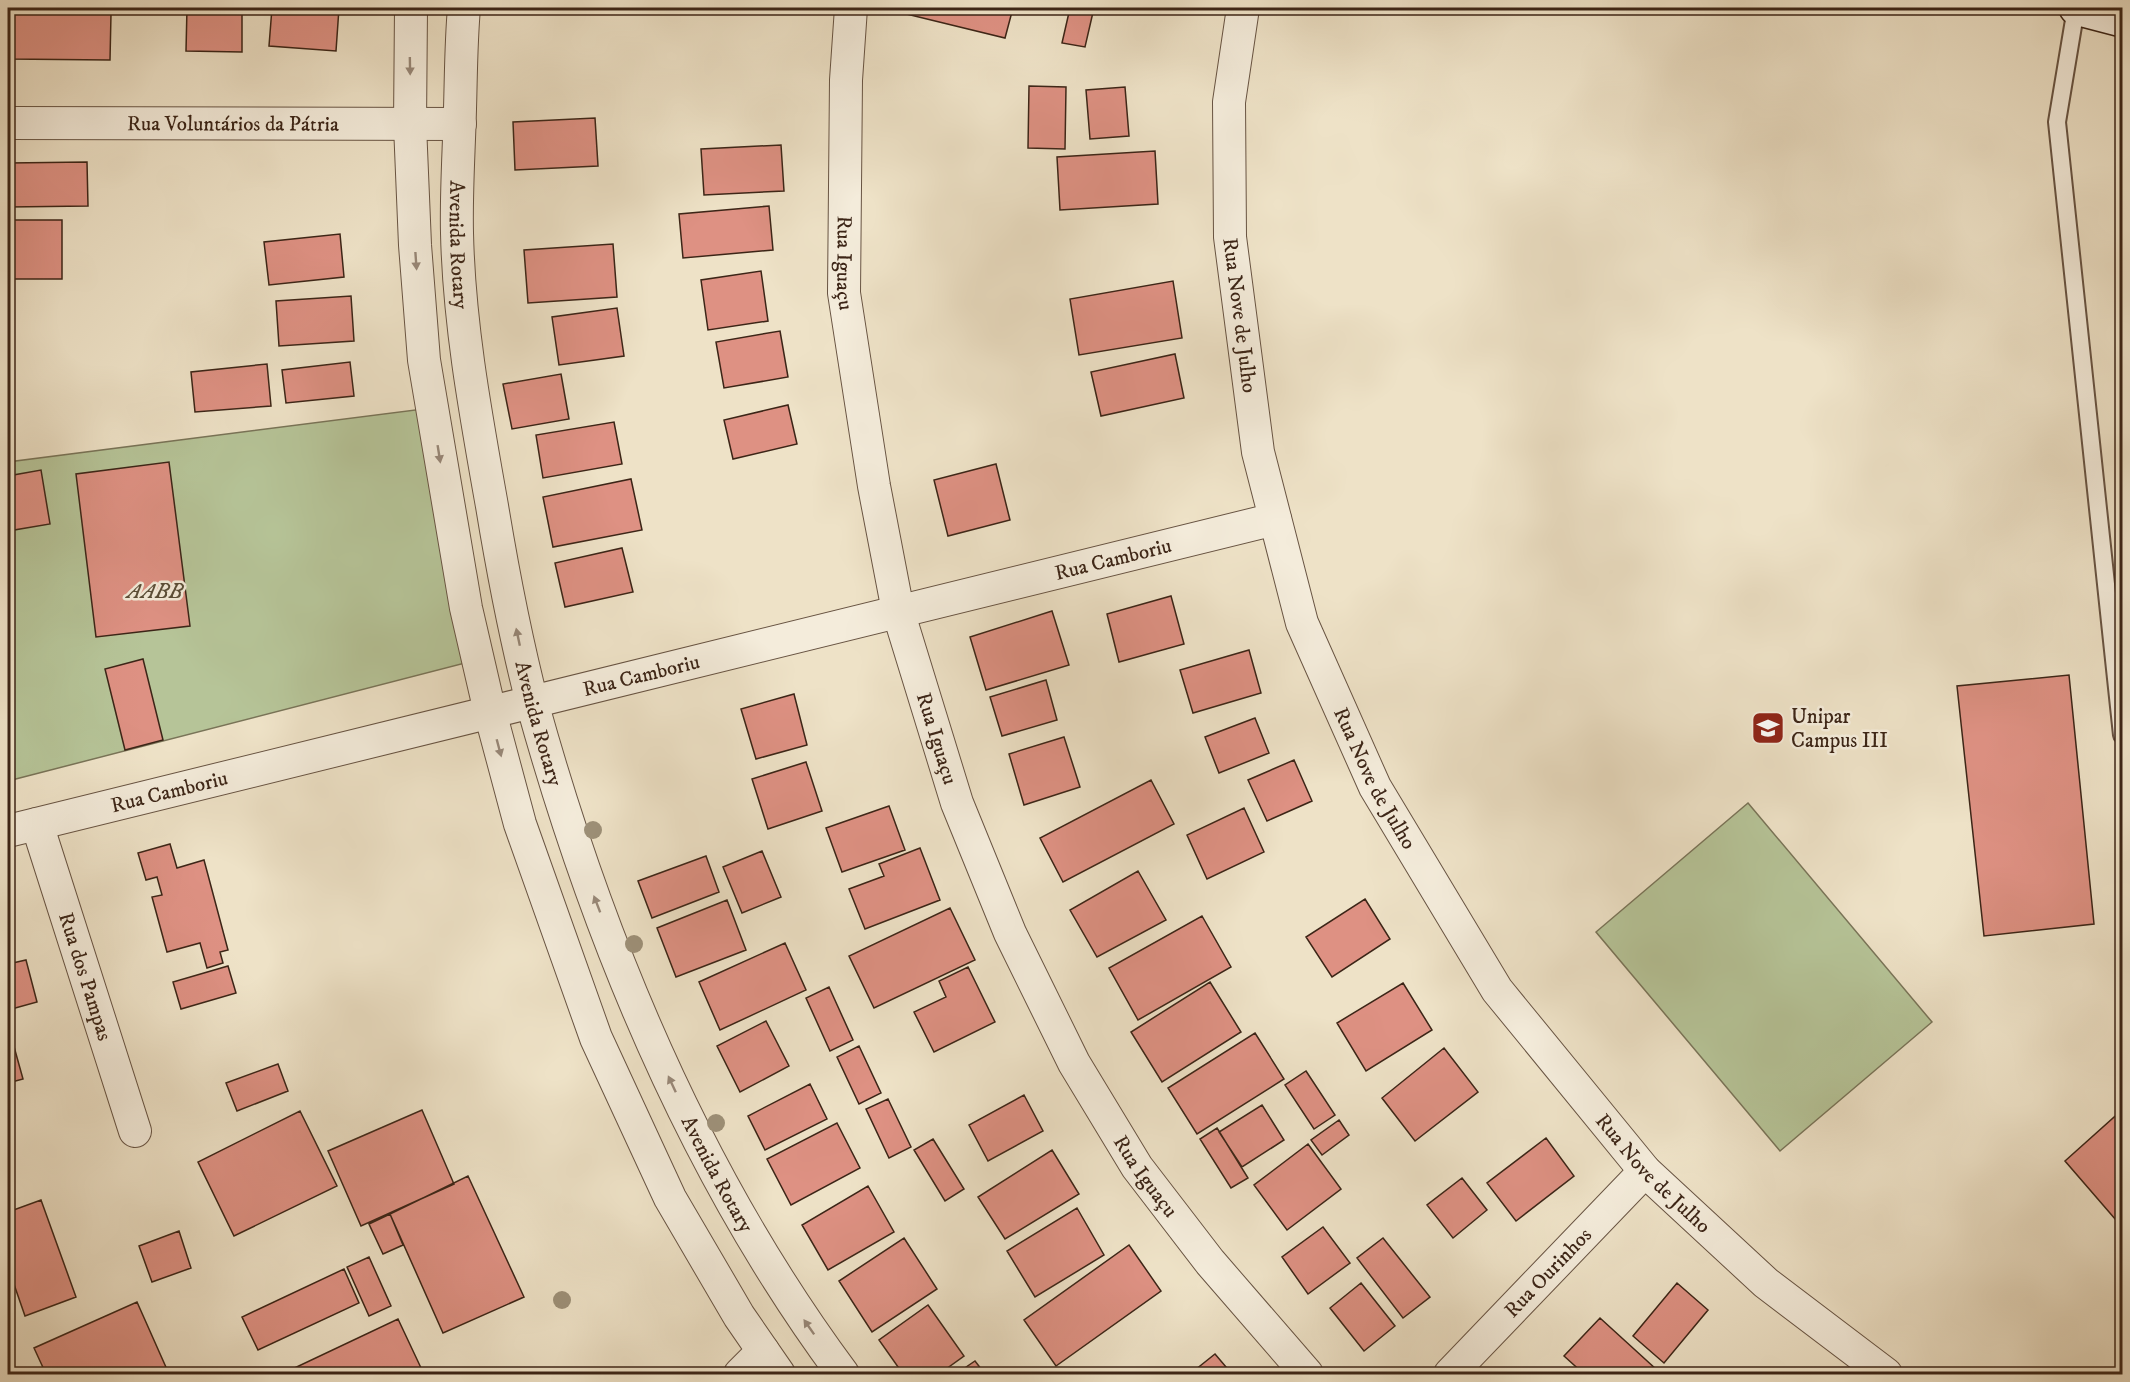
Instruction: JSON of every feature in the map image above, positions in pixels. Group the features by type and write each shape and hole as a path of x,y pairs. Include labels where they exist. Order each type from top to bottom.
{"main road":[{"path":"2076,8 2122,20"}],"street":[{"name":"Avenida Rotary","path":"411,8 410,125 415,246 424,360 466,608 490,712 520,824 596,1038 670,1198 740,1317 771,1363"},
{"name":"Avenida Rotary","path":"464,8 457,232 463,317 473,403 501,560 532,702 578,856 652,1041 711,1165 801,1315 843,1374"},
{"name":"Rua Iguaçu","path":"851,8 846,80 844,293 874,486 898,611 957,803 1010,933 1074,1063 1137,1167 1210,1262 1307,1374"},
{"name":"Rua Nove de Julho","path":"1243,8 1229,102 1230,237 1258,452 1302,622 1375,787 1497,990 1645,1171 1766,1283 1886,1374"},
{"name":"Rua Voluntários da Pátria","path":"8,123 460,124"},
{"name":"Rua Camboriu","path":"22,828 1275,519"},
{"name":"Rua dos Pampas","path":"22,828 135,1131"},
{"name":"Rua Ourinhos","path":"1450,1374 1645,1171"},
{"path":"740,1374 771,1363"}],"lane":[{"path":"2076,8 2057,122 2122,735"}],"green space":[{"name":"AABB","path":"423,409 469,662 8,781 8,462"},
{"path":"1748,803 1932,1022 1780,1151 1596,932"}],"building":[{"path":"187,8 242,8 242,52 186,51"},
{"path":"272,8 339,8 336,51 269,46"},
{"path":"895,8 1013,8 1005,38 894,11"},
{"path":"1070,8 1094,8 1085,47 1062,43"},
{"path":"8,13 111,14 110,60 8,59"},
{"path":"1029,86 1066,87 1065,149 1028,148"},
{"path":"1125,87 1129,136 1090,139 1086,90"},
{"path":"595,118 598,166 515,170 513,122"},
{"path":"781,145 784,191 704,195 701,149"},
{"path":"1155,151 1158,204 1060,210 1057,157"},
{"path":"87,162 88,206 8,207 8,163"},
{"path":"769,206 773,250 683,258 679,214"},
{"path":"10,220 62,220 62,279 10,279"},
{"path":"340,234 344,277 269,285 264,242"},
{"path":"613,244 617,297 528,303 524,250"},
{"path":"761,271 768,321 708,330 701,280"},
{"path":"1173,281 1182,338 1079,355 1070,299"},
{"path":"351,296 354,341 279,346 276,301"},
{"path":"617,308 624,356 559,365 552,317"},
{"path":"780,331 788,377 724,388 716,342"},
{"path":"1175,354 1184,398 1101,416 1091,372"},
{"path":"350,362 354,396 286,403 282,370"},
{"path":"267,364 271,406 195,412 191,372"},
{"path":"561,374 569,419 512,429 503,384"},
{"path":"788,405 797,444 733,459 724,420"},
{"path":"614,422 622,464 543,478 536,435"},
{"path":"169,462 190,626 96,637 76,474"},
{"path":"996,464 1010,520 948,536 934,480"},
{"path":"41,470 50,524 8,531 8,476"},
{"path":"631,479 642,530 553,547 543,497"},
{"path":"622,548 633,592 565,607 555,563"},
{"path":"1171,596 1184,644 1119,662 1107,614"},
{"path":"1052,611 1069,665 986,690 970,637"},
{"path":"1249,650 1261,693 1193,713 1180,670"},
{"path":"143,659 163,740 125,750 105,669"},
{"path":"2069,675 2094,924 1984,936 1957,686"},
{"path":"1046,680 1057,720 1002,736 990,697"},
{"path":"794,694 807,745 756,759 741,709"},
{"path":"1255,718 1269,753 1219,773 1205,737"},
{"path":"1064,737 1080,787 1024,805 1009,754"},
{"path":"1294,760 1312,801 1267,821 1248,780"},
{"path":"806,762 822,811 768,829 752,779"},
{"path":"1151,780 1174,824 1063,882 1040,838"},
{"path":"889,806 905,850 842,872 826,828"},
{"path":"1244,808 1264,852 1207,879 1187,835"},
{"path":"170,844 177,868 204,860 228,950 220,952 223,963 207,968 200,943 167,952 152,897 162,895 157,877 146,880 138,853"},
{"path":"920,848 940,900 865,929 849,889 884,876 879,864"},
{"path":"762,851 781,897 742,913 723,867"},
{"path":"706,856 719,892 652,918 638,881"},
{"path":"1138,871 1166,920 1097,957 1070,910"},
{"path":"1365,899 1390,939 1332,977 1306,937"},
{"path":"727,900 746,950 676,977 657,928"},
{"path":"950,908 975,960 874,1008 849,956"},
{"path":"1202,916 1231,967 1138,1020 1109,968"},
{"path":"785,943 806,990 720,1030 699,982"},
{"path":"26,960 37,1002 8,1010 8,964"},
{"path":"228,966 236,993 181,1009 173,982"},
{"path":"968,967 995,1022 934,1052 914,1012 946,997 939,981"},
{"path":"1210,982 1241,1032 1162,1082 1131,1032"},
{"path":"1403,983 1432,1030 1366,1071 1337,1023"},
{"path":"829,987 853,1040 830,1051 806,998"},
{"path":"766,1021 789,1066 740,1092 717,1046"},
{"path":"8,1025 23,1079 8,1083"},
{"path":"1255,1033 1284,1079 1197,1134 1168,1088"},
{"path":"859,1046 881,1093 859,1104 837,1057"},
{"path":"1444,1048 1478,1092 1415,1141 1382,1098"},
{"path":"278,1064 288,1091 237,1111 226,1083"},
{"path":"1306,1071 1335,1115 1314,1129 1285,1085"},
{"path":"810,1084 827,1119 765,1150 748,1116"},
{"path":"1024,1095 1043,1131 988,1161 969,1125"},
{"path":"888,1099 911,1147 889,1158 866,1109"},
{"path":"1262,1105 1284,1140 1242,1167 1219,1132"},
{"path":"422,1110 454,1184 361,1226 328,1151"},
{"path":"2122,1110 2122,1227 2065,1161"},
{"path":"300,1111 337,1186 234,1236 198,1162"},
{"path":"1339,1120 1349,1135 1322,1155 1311,1140"},
{"path":"837,1123 860,1168 791,1205 767,1159"},
{"path":"1217,1128 1248,1178 1231,1188 1200,1139"},
{"path":"1546,1138 1574,1176 1516,1221 1487,1183"},
{"path":"933,1139 964,1189 945,1201 914,1150"},
{"path":"1308,1144 1341,1189 1287,1230 1254,1185"},
{"path":"1052,1150 1079,1194 1005,1239 978,1197"},
{"path":"468,1176 524,1297 443,1333 390,1214"},
{"path":"1462,1178 1487,1210 1453,1238 1427,1205"},
{"path":"868,1186 894,1232 828,1270 802,1225"},
{"path":"41,1200 76,1297 25,1316 8,1267 8,1212"},
{"path":"1077,1208 1104,1255 1035,1297 1007,1251"},
{"path":"390,1214 403,1245 383,1254 369,1224"},
{"path":"1323,1227 1350,1263 1308,1294 1282,1257"},
{"path":"179,1231 191,1268 152,1282 139,1246"},
{"path":"904,1238 937,1289 872,1332 839,1281"},
{"path":"1383,1238 1430,1297 1403,1318 1357,1258"},
{"path":"1129,1245 1161,1291 1056,1366 1024,1320"},
{"path":"369,1257 391,1306 369,1316 347,1267"},
{"path":"344,1269 359,1303 258,1350 242,1317"},
{"path":"1361,1283 1395,1326 1364,1351 1330,1308"},
{"path":"1677,1283 1708,1310 1664,1363 1633,1336"},
{"path":"137,1302 169,1374 46,1374 34,1348"},
{"path":"928,1305 964,1356 939,1374 903,1374 879,1340"},
{"path":"1600,1318 1657,1370 1653,1374 1584,1374 1564,1356"},
{"path":"398,1319 422,1370 412,1374 286,1374 286,1372"},
{"path":"1215,1354 1232,1374 1190,1374"},
{"path":"975,1361 985,1374 956,1374"}],"place":[{"name":"Unipar Campus III","path":"1768,728"}]}
